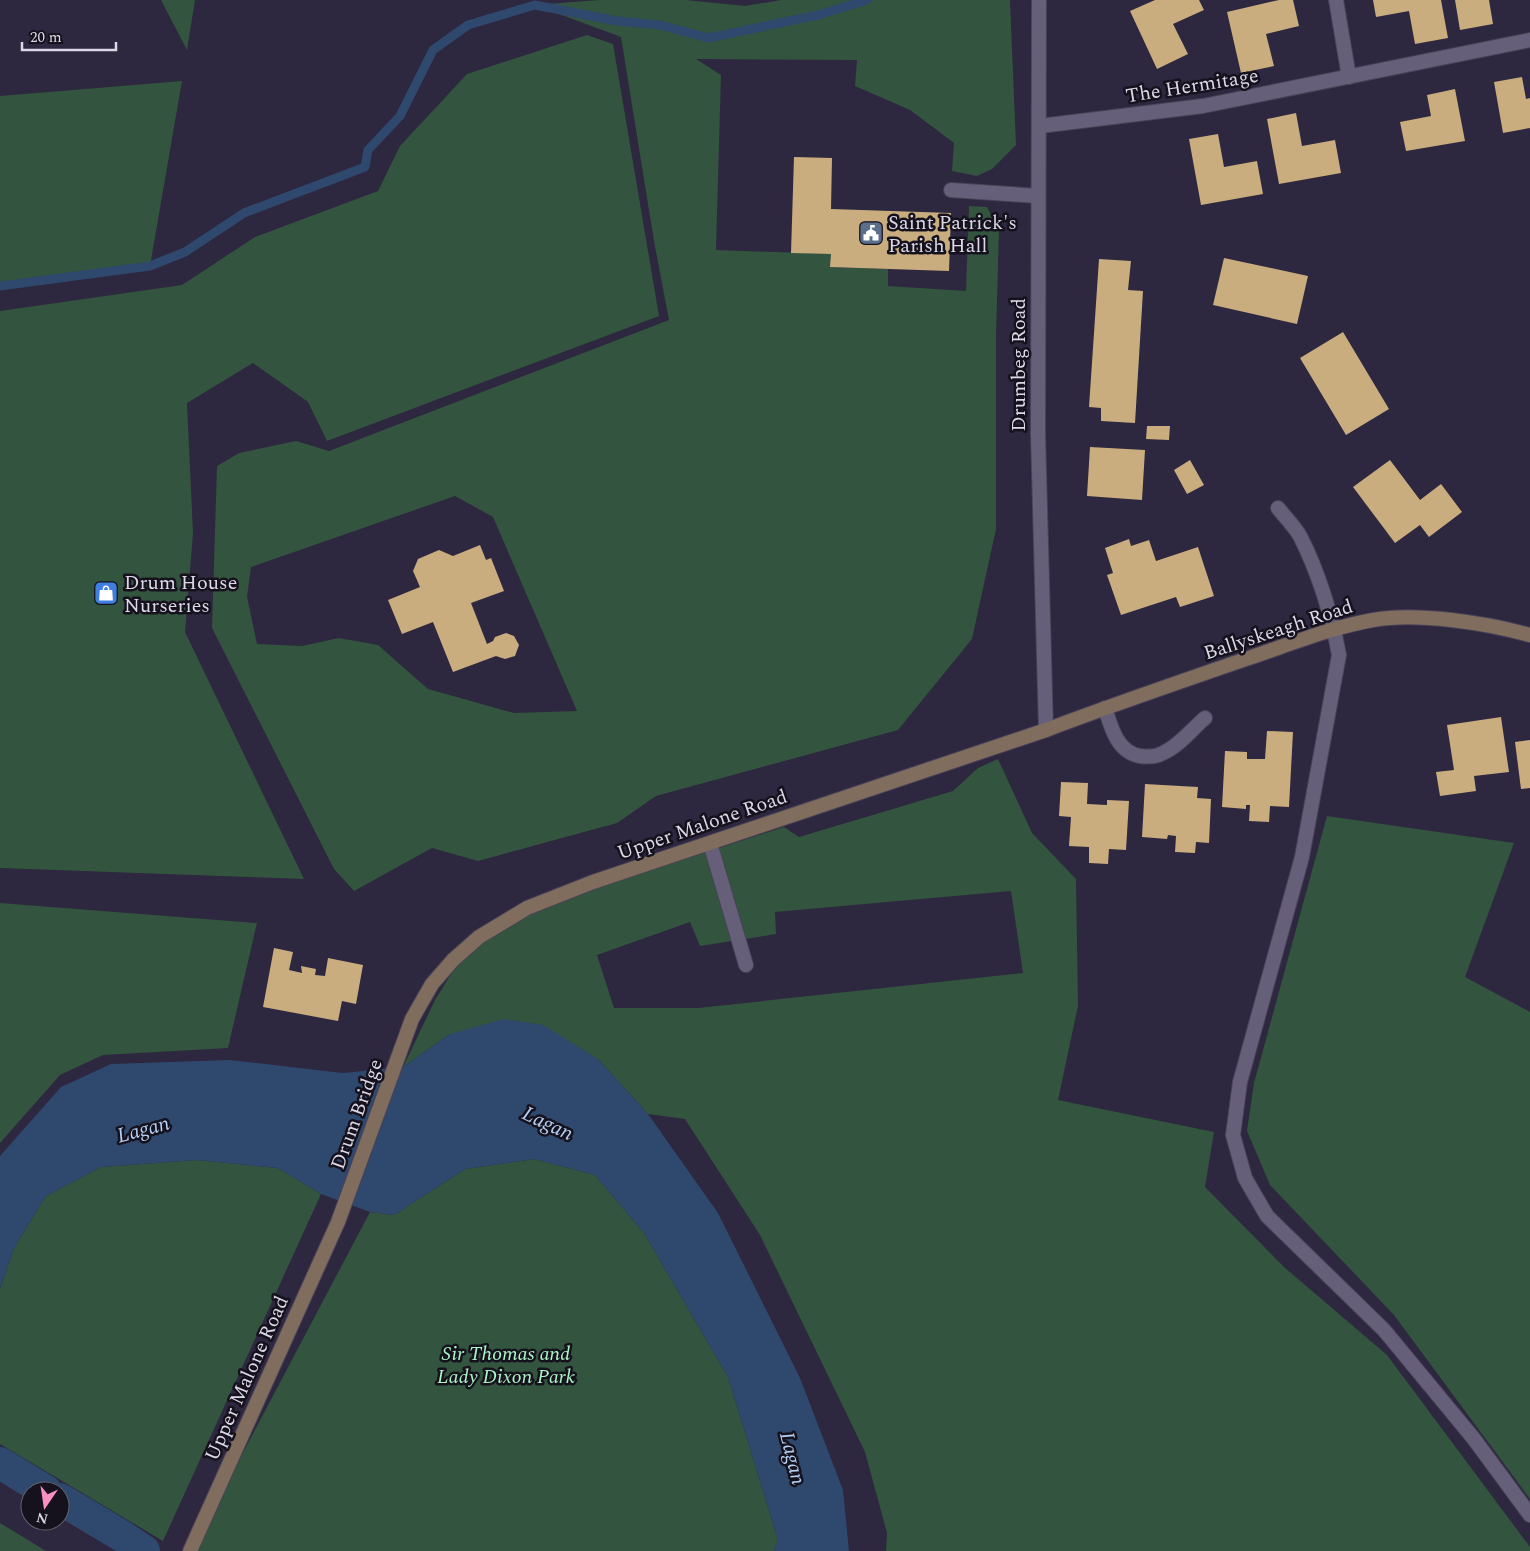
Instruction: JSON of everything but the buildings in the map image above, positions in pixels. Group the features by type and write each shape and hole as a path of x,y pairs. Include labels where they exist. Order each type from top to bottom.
{"main road":[{"name":"Ballyskeagh Road","path":"1046,730 1334,629 1374,620 1418,618 1463,622 1510,630 1530,636"},
{"name":"Upper Malone Road","path":"412,1019 432,984 453,960 479,937 526,908 593,882 1046,730"},
{"name":"Drum Bridge","path":"338,1222 412,1019"},
{"name":"Upper Malone Road","path":"190,1551 338,1222"}],"street":[{"name":"Drumbeg Road","path":"1040,0 1038,434 1046,730"},
{"path":"1336,0 1349,77"},
{"name":"The Hermitage","path":"1040,126 1203,106 1530,40"},
{"path":"951,190 1038,196"},
{"path":"1278,508 1299,535 1317,577 1334,629 1339,655 1302,857 1240,1082 1233,1135 1245,1178 1268,1216 1384,1330 1474,1438 1530,1514"},
{"path":"1105,708 1113,731 1121,746 1133,755 1148,757 1163,754 1205,718"},
{"path":"710,843 746,965"}],"green space":[{"path":"161,0 195,0 187,50"},
{"path":"599,0 686,0 745,6 781,0 1010,0 1016,145 992,169 977,176 952,171 954,143 910,110 855,86 857,60 696,59 721,75 716,250 831,254 831,267 888,269 888,286 966,291 969,206 987,207 999,230 996,337 996,529 972,639 898,730 656,796 617,823 478,861 432,848 354,891 334,869 212,628 217,466 239,453 296,441 329,451 669,320 654,241 621,37 535,5","holes":["455,496 493,517 577,711 514,713 428,689 378,645 339,638 302,646 257,644 247,597 251,567"]},
{"name":"Drum House Nurseries","path":"587,35 613,44 659,316 327,441 308,402 253,363 187,403 193,533 185,632 304,879 0,868 0,311 182,285 255,237 378,191 400,146 467,74"},
{"path":"182,81 150,266 0,286 0,96"},
{"path":"998,759 1032,833 1076,879 1078,1006 1058,1100 1214,1132 1205,1187 1284,1267 1387,1355 1530,1547 1530,1551 886,1551 887,1533 865,1452 760,1235 685,1119 648,1114 598,1059 450,1034 403,1067 435,1000 456,966 484,939 525,910 784,827 799,837 953,791 978,768","holes":["1011,891 1023,973 698,1008 614,1008 597,955 690,922 700,946 776,934 775,912"]},
{"path":"1327,816 1514,843 1465,977 1530,1012 1530,1499 1394,1315 1270,1185 1247,1131 1254,1083"},
{"path":"0,903 257,923 228,1048 103,1055 60,1075 0,1143"},
{"name":"Sir Thomas and Lady Dixon Park","path":"534,1159 595,1175 644,1233 728,1377 778,1540 774,1551 191,1551 370,1212 394,1215 465,1169"},
{"path":"197,1160 278,1168 321,1194 163,1541 70,1486 70,1481 62,1481 0,1444 0,1288 15,1246 46,1196 101,1167"},
{"path":"0,1523 46,1551 0,1551"}],"water":[{"name":"Lagan","path":"504,1019 543,1025 598,1059 648,1114 718,1213 800,1378 843,1490 849,1551 774,1551 778,1540 728,1377 644,1233 595,1175 534,1159 465,1169 394,1215 370,1212 321,1194 278,1168 197,1160 101,1167 46,1196 15,1246 0,1288 0,1156 61,1087 111,1064 229,1060 343,1073 403,1067 450,1034"}],"waterway":[{"path":"0,286 150,266 185,252 244,213 365,167 368,150 400,116 433,50 468,25 535,5 617,21 660,25 708,38 818,15 867,0"},
{"path":"0,1463 30,1481"},
{"path":"70,1505 144,1551"}],"place":[{"name":"Saint Patrick's Parish Hall","path":"871,233"},
{"name":"Drum House Nurseries","path":"106,593"}]}
